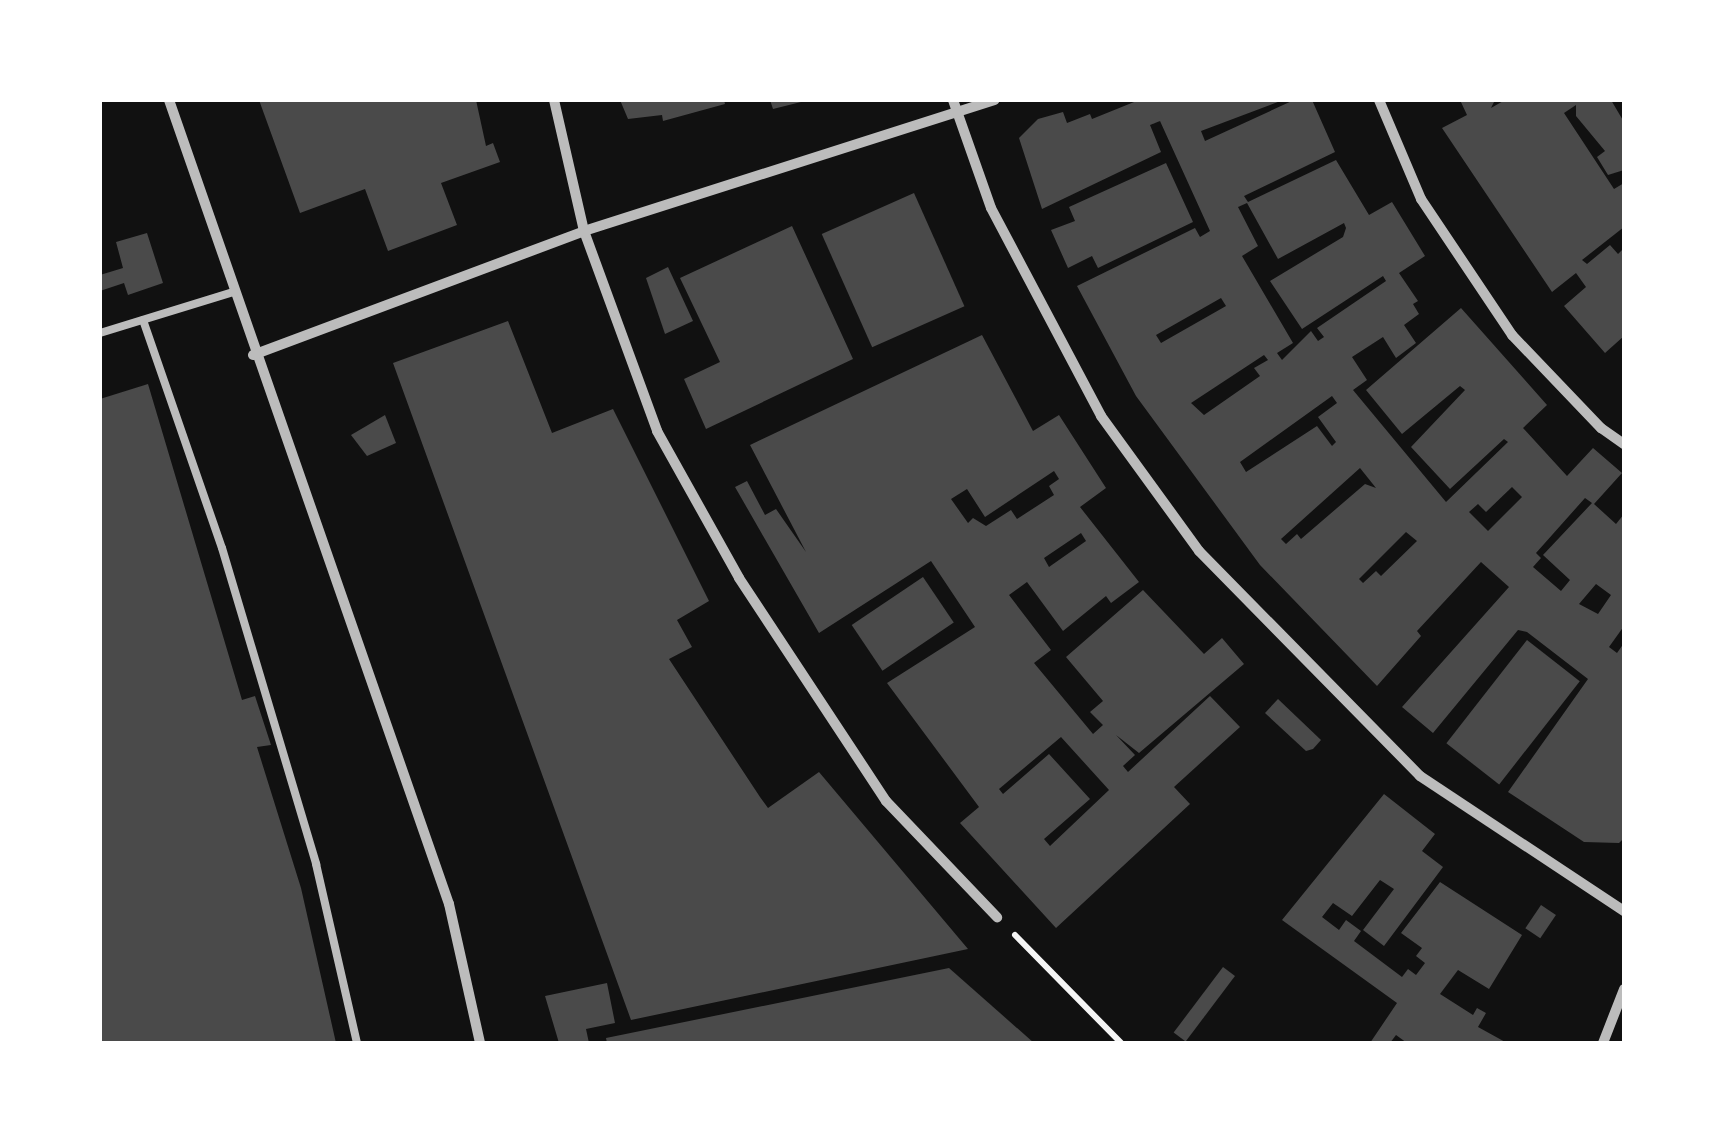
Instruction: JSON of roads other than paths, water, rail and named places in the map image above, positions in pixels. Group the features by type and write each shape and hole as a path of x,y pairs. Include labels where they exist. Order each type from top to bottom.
{"street":[{"path":"169,100 253,355 450,904 480,1043"},
{"path":"554,100 584,230 657,432 739,578 886,801 997,916"},
{"path":"953,100 992,208 1101,416 1198,551 1420,776 1624,911"},
{"path":"253,355 584,230 995,100"},
{"path":"1379,100 1421,199 1512,336 1601,428 1624,444"},
{"path":"1603,1043 1624,990"}],"lane":[{"path":"100,333 233,292"},
{"path":"142,320 222,548 310,845 357,1043"}]}
